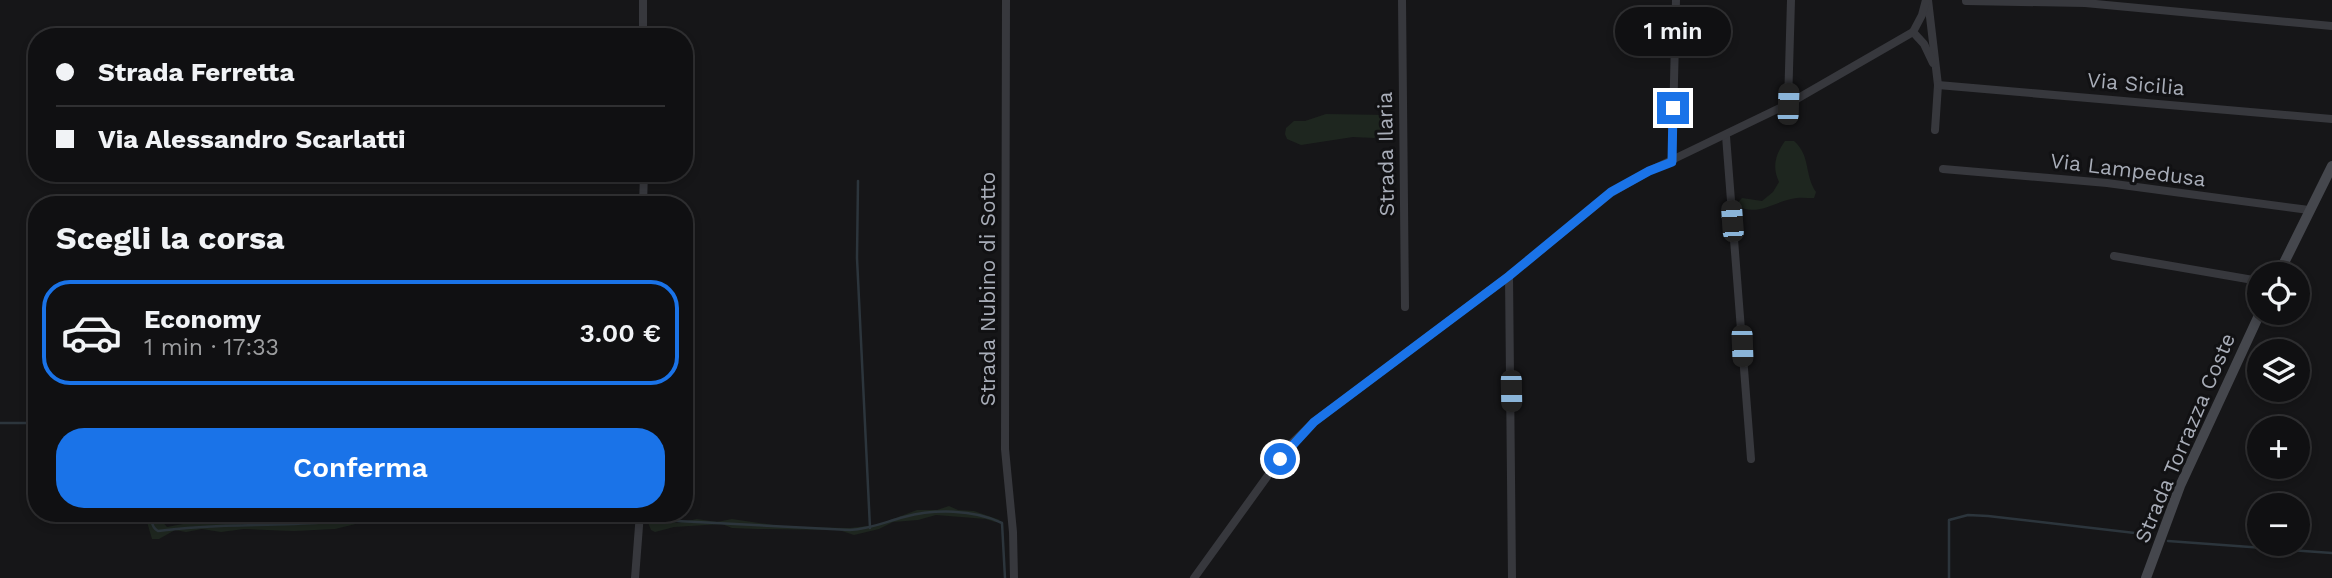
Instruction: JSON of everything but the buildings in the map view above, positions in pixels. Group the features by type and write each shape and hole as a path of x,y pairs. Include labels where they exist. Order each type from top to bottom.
{"street":[{"path":"643,0 643,28"},
{"name":"Strada Nubino di Sotto","path":"1006,0 1005,449 1013,532 1014,578"},
{"name":"Strada Ilaria","path":"1402,0 1405,307"},
{"path":"1672,162 1676,0"},
{"path":"1788,104 1791,0"},
{"path":"1194,578 1290,445 1314,422 1509,276 1611,192 1788,104 1913,32 1927,0"},
{"path":"1927,0 1938,85 1935,131"},
{"path":"1966,1 2085,3 2332,26"},
{"path":"1913,32 1924,44 1935,65"},
{"name":"Via Sicilia","path":"1938,85 2332,119"},
{"path":"1726,136 1751,459"},
{"path":"2284,262 2332,166"},
{"name":"Via Lampedusa","path":"1943,169 2107,183 2309,210"},
{"path":"2114,256 2247,279"},
{"path":"1509,276 1512,578"},
{"name":"Strada Torrazza Coste","path":"2146,578 2180,486 2254,325"},
{"path":"635,578 639,522"}],"shaded area":[{"path":"1326,114 1388,115 1393,123 1374,138 1353,137 1301,145 1287,139 1286,128 1294,121 1305,121"},
{"path":"1785,141 1794,141 1803,153 1816,192 1814,198 1794,198 1750,210 1736,205 1742,198 1762,201 1773,192 1779,182 1776,161"},
{"path":"949,506 1000,520 995,522 936,515 893,522 879,529 854,535 839,530 732,528 722,524 674,527 655,532 648,522 677,523 693,522 697,519 717,522 732,519 787,527 850,528 877,525 917,510 937,510"},
{"path":"147,522 163,522 167,527 193,522 238,522 242,525 249,522 364,522 335,529 294,531 175,530 159,539 152,539"}],"waterway":[{"path":"858,181 857,258 870,528"},
{"path":"0,423 28,423"},
{"path":"693,522 850,530 916,514 941,512 979,515 1002,523 1005,578"},
{"path":"1949,578 1949,520 1968,515 2152,535"},
{"path":"152,522 158,531 329,522"},
{"path":"2168,541 2332,553"}],"route":[{"path":"1280,459 1290,445 1314,422 1509,276 1611,192 1672,162 1673,108"}]}
